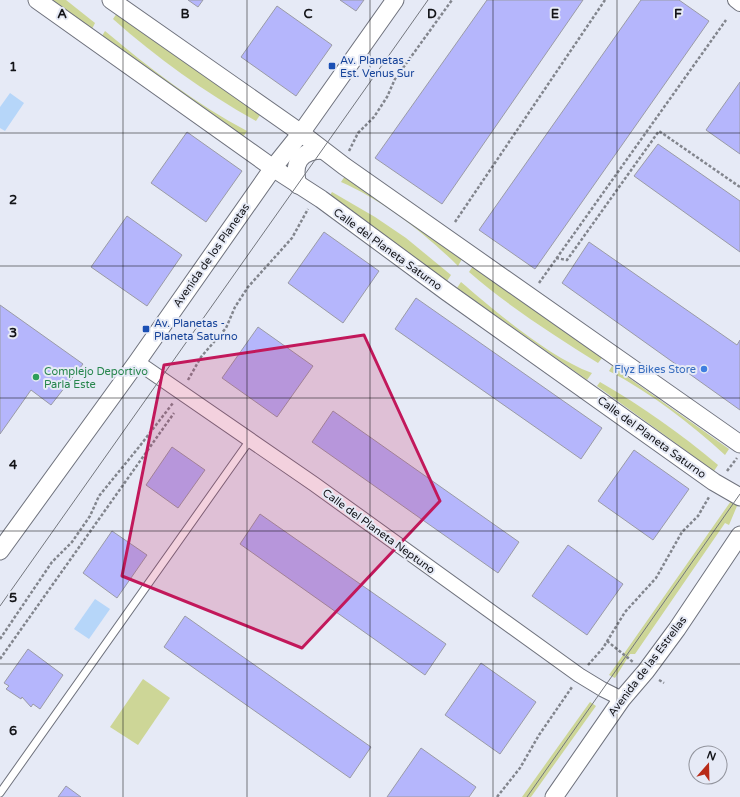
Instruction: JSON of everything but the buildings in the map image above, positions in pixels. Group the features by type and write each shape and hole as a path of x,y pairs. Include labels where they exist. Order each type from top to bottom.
{"street":[{"name":"Calle del Planeta Saturno","path":"36,0 718,484 740,497"},
{"path":"111,0 301,134 341,164 740,444"},
{"name":"Avenida de los Planetas","path":"0,551 137,362 273,168 301,134 396,0"},
{"path":"734,0 740,4"},
{"path":"298,185 296,177 298,161 306,152 322,150"},
{"name":"Calle del Planeta Neptuno","path":"137,362 250,440 579,675 622,699"},
{"name":"Avenida de las Estrellas","path":"554,797 622,699 646,671 677,629 740,535"}],"lane":[{"path":"0,793 250,440"}],"path":[{"path":"341,164 358,133 374,117 387,96 395,79 452,0"},
{"path":"455,222 605,0"},
{"path":"539,283 726,20"},
{"path":"556,258 567,260 659,131 740,188"},
{"path":"0,640 52,562 72,542 90,516 99,496 181,392 201,358 226,328 235,307 248,287 292,238 306,212 317,198"},
{"path":"0,659 174,414"},
{"path":"497,797 520,768 539,735 579,675 603,648 625,612 656,578 682,532 698,516 718,484 740,454"}],"highlighted area":[{"path":"364,335 440,501 302,648 122,576 164,365"}],"green space":[{"path":"51,0 66,0 95,23 92,29"},
{"path":"117,13 260,115 256,121 218,98 164,61 113,19"},
{"path":"105,31 173,85 209,109 247,131 243,137 102,36"},
{"path":"345,176 462,259 458,266 418,230 403,219 372,198 341,182"},
{"path":"332,192 375,217 406,238 451,275 447,281 329,197"},
{"path":"473,266 602,358 598,363 516,309 469,272"},
{"path":"461,282 506,320 541,345 575,366 592,373 587,380 457,288"},
{"path":"612,366 729,449 725,455 670,409 609,371"},
{"path":"600,382 661,421 690,442 718,465 714,471 597,386"},
{"path":"731,501 737,506 729,525 725,523 635,654 630,654 615,678 609,675"},
{"path":"143,679 170,698 138,745 110,727"},
{"path":"590,702 596,706 531,797 522,797"}],"water":[{"path":"10,93 24,103 5,131 0,128 0,107"},
{"path":"95,599 110,609 89,639 74,629"}],"tram line":[{"path":"0,606 428,0"},
{"path":"527,797 740,494"}],"place":[{"name":"Av. Planetas - Est. Venus Sur","path":"332,66"},
{"name":"Av. Planetas - Planeta Saturno","path":"146,329"},
{"name":"Flyz Bikes Store","path":"704,369"},
{"name":"Complejo Deportivo Parla Este","path":"36,377"}]}
